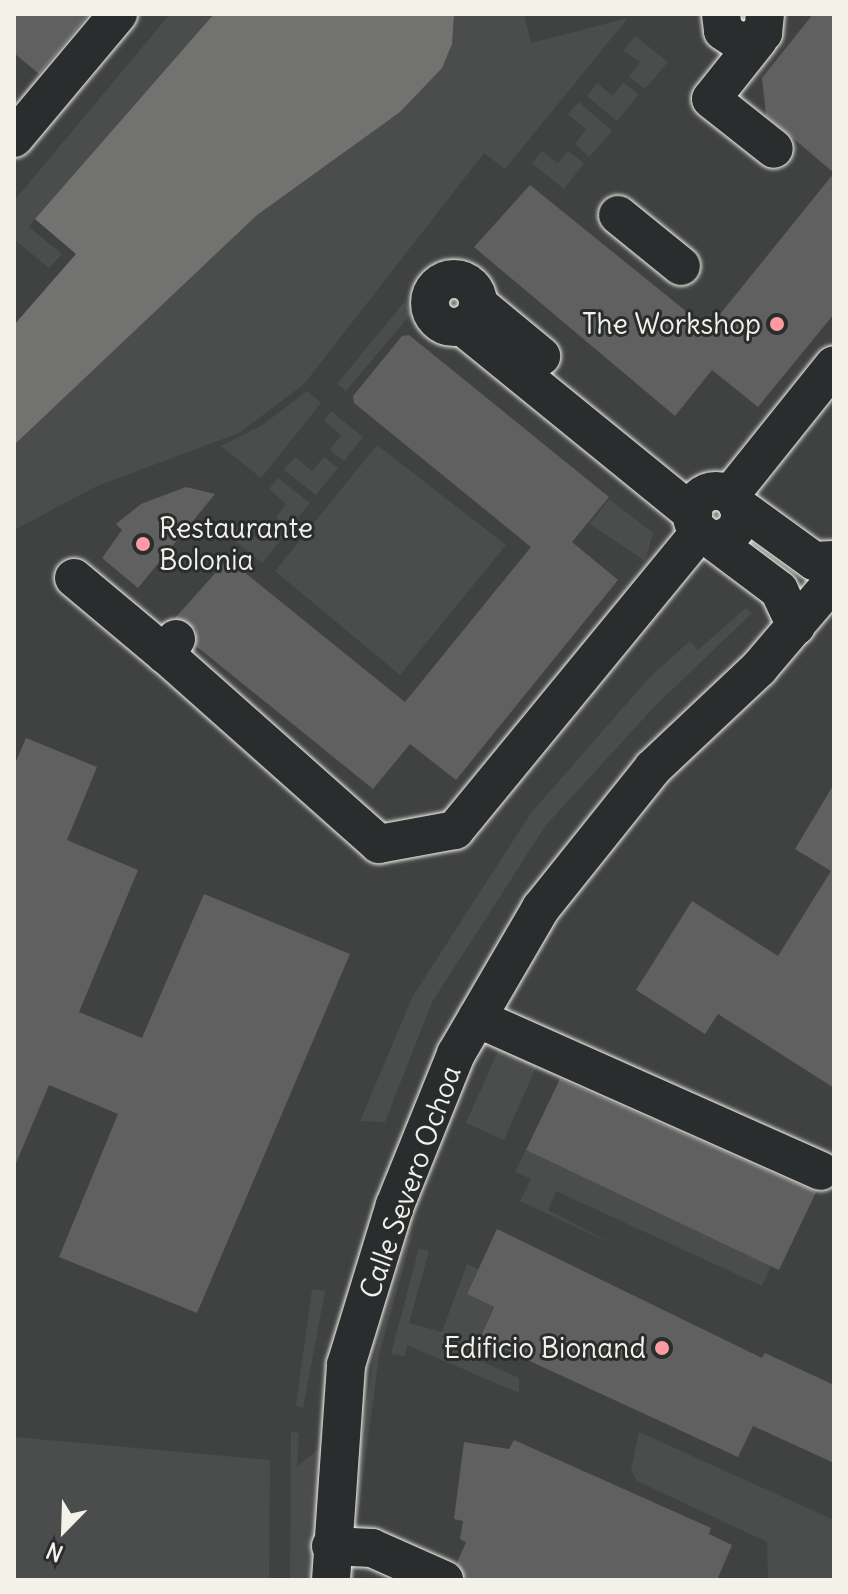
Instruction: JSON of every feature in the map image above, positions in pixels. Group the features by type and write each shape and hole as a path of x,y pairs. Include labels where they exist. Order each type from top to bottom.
{"street":[{"path":"14,138 118,14"},
{"path":"721,14 727,37 742,44 761,27"},
{"path":"761,27 711,99 774,149"},
{"path":"618,215 681,266"},
{"path":"470,315 713,513 779,590 796,626"},
{"path":"74,578 171,647 379,844 455,830 834,365"},
{"path":"713,513 814,561 834,560"},
{"name":"Calle Severo Ochoa","path":"331,1563 346,1365 395,1205 456,1054 541,908 653,768 796,626 834,580"},
{"path":"477,1018 821,1171"},
{"path":"331,1563 372,1548 425,1566"}],"shaded area":[{"path":"14,14 834,14 834,1580 14,1580"},
{"path":"170,14 214,14 189,44 216,14 524,14 531,43 628,18 505,169 484,153 304,384 239,433 97,486 14,530 14,325 76,254 35,219 29,227 62,254 49,268 14,239 14,201"},
{"path":"214,14 454,14 452,44 442,68 400,112 257,215 14,445 14,325 76,254 35,219"},
{"path":"635,36 668,62 645,89 629,77 640,62 623,51"},
{"path":"597,83 613,96 623,83 639,94 617,121 587,96"},
{"path":"579,102 612,131 589,157 575,144 586,129 568,114"},
{"path":"542,151 558,163 568,151 584,163 564,189 532,163"},
{"path":"406,300 410,315 346,391 337,384"},
{"path":"307,391 321,403 261,478 221,446 261,426"},
{"path":"331,411 363,437 344,461 330,450 341,435 324,421"},
{"path":"377,445 506,545 400,675 275,571"},
{"path":"295,457 312,471 324,457 338,468 316,495 284,470"},
{"path":"278,478 310,503 290,528 276,518 286,504 269,489"},
{"path":"609,499 653,533 645,561 590,524"},
{"path":"240,525 258,539 269,525 283,537 262,563 230,537"},
{"path":"746,608 752,613 654,707 546,825 432,1002 385,1122 360,1121 413,996 531,813 648,679 690,641 698,650"},
{"path":"502,1042 540,1058 504,1140 466,1123"},
{"path":"526,1150 771,1266 762,1286 556,1191 548,1210 615,1245 520,1201 531,1179 515,1172"},
{"path":"413,1233 379,1355 358,1516 357,1466 374,1357 405,1244"},
{"path":"419,1248 429,1251 409,1323 442,1332 467,1264 478,1269 467,1294 493,1307 480,1338 479,1360 519,1378 519,1393 407,1345 405,1356 391,1354"},
{"path":"312,1289 325,1291 303,1408 296,1406"},
{"path":"291,1432 299,1433 297,1467 322,1446 312,1580 290,1580"},
{"path":"639,1432 834,1520 834,1580 768,1580 767,1542 637,1481 631,1470"},
{"path":"14,1437 270,1460 269,1580 14,1580"}],"building":[{"path":"14,14 89,14 39,74 14,53"},
{"path":"813,14 834,14 834,173 766,115 762,78"},
{"path":"834,173 834,314 758,407 712,370 675,416 474,247 530,185 708,329"},
{"path":"409,335 609,497 572,542 618,580 456,780 410,744 373,789 196,646 196,629 175,618 228,559 405,702 531,547 354,403 353,396 402,336"},
{"name":"Restaurante Bolonia","path":"186,487 215,494 138,588 102,558 122,530 116,524 141,504"},
{"path":"26,738 97,767 67,840 138,870 79,1012 142,1038 204,894 350,954 197,1313 59,1257 118,1114 49,1085 14,1168 14,766"},
{"path":"834,784 834,1088 718,1014 705,1034 636,990 692,901 778,956 831,871 795,849"},
{"path":"560,1079 816,1192 779,1270 526,1150"},
{"name":"Edificio Bionand","path":"497,1229 762,1358 765,1353 834,1385 834,1463 753,1426 738,1457 480,1338 494,1307 467,1294"},
{"path":"514,1440 711,1528 709,1534 732,1545 717,1580 466,1579 457,1563 466,1542 460,1539 463,1521 454,1519 464,1442 509,1449"}],"place":[{"name":"The Workshop","path":"777,324"},
{"name":"Restaurante Bolonia","path":"143,544"},
{"name":"Edificio Bionand","path":"662,1348"}]}
